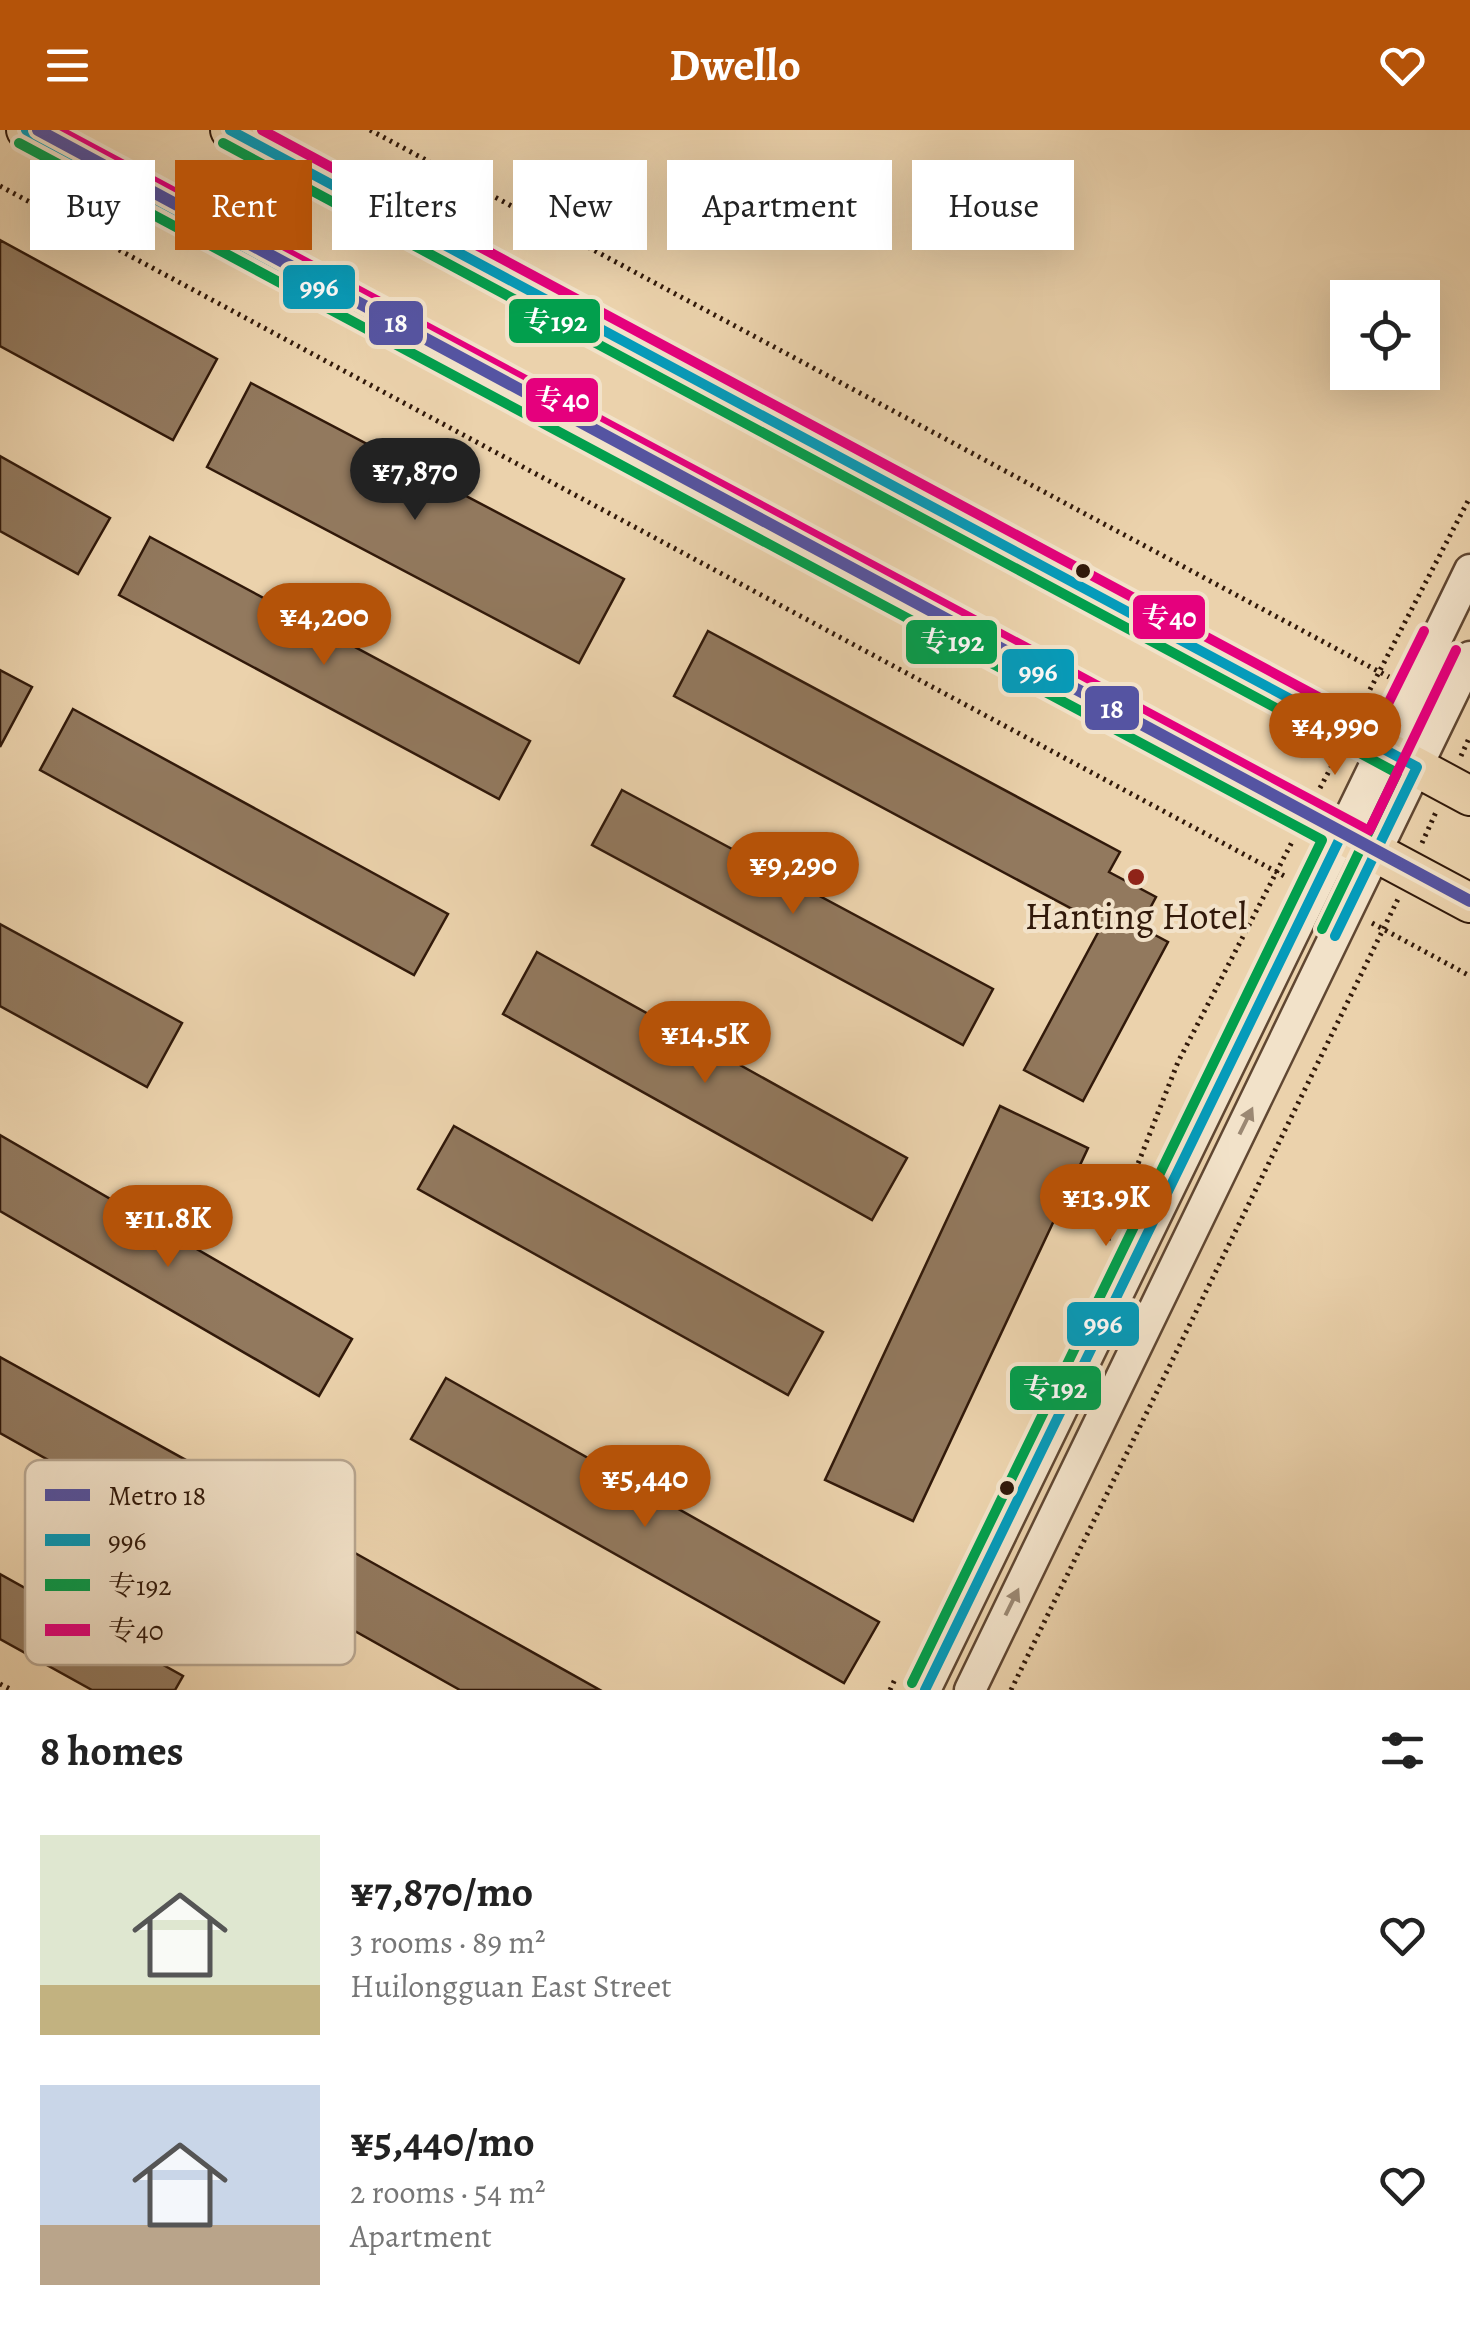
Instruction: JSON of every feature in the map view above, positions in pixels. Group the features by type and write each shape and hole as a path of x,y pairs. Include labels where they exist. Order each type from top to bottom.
{"main road":[{"path":"26,130 1470,902"},
{"path":"230,130 1470,796"}],"street":[{"path":"925,1690 1470,570"},
{"path":"970,1690 1470,658"}],"path":[{"path":"370,130 1327,644"},
{"path":"0,186 1224,844"},
{"path":"1402,628 1470,497"},
{"path":"1106,1244 1178,1062 1266,892"},
{"path":"1011,1690 1374,948"},
{"path":"1434,957 1470,976"},
{"path":"890,1690 899,1672"},
{"path":"0,1684 12,1690"}],"building":[{"path":"0,240 217,359 173,440 0,346"},
{"path":"251,383 624,579 579,663 207,467"},
{"path":"0,456 110,518 78,574 0,531"},
{"path":"150,537 530,741 499,799 119,595"},
{"path":"708,631 1120,852 1109,872 1156,897 1140,927 1168,942 1083,1101 1024,1070 1102,925 674,696"},
{"path":"0,670 32,687 0,747"},
{"path":"73,709 448,914 414,975 40,770"},
{"path":"622,790 993,989 963,1045 592,845"},
{"path":"0,924 182,1023 147,1087 0,1006"},
{"path":"537,952 907,1158 872,1220 503,1014"},
{"path":"1000,1106 1088,1148 913,1521 825,1480"},
{"path":"454,1126 823,1332 788,1395 418,1189"},
{"path":"0,1135 352,1339 319,1396 0,1211"},
{"path":"0,1357 186,1460 48,1460 0,1433"},
{"path":"446,1378 879,1622 844,1683 411,1439"},
{"path":"355,1553 600,1690 460,1690 355,1631"},
{"path":"0,1574 25,1588 25,1653 0,1639"},
{"path":"47,1665 163,1665 183,1676 175,1690 92,1690"}],"metro line":[{"name":"18","path":"38,130 1470,901"}],"transit line":[{"name":"996","path":"26,130 1342,834 925,1690"},
{"name":"专40","path":"58,130 1369,831 1456,650"},
{"name":"996","path":"230,130 1417,767 1335,936"},
{"name":"专40","path":"262,130 1376,728 1424,631"},
{"name":"专192","path":"19,143 1322,840 912,1683"},
{"name":"专192","path":"223,143 1397,773 1322,929"}],"place":[{"name":"Hanting Hotel","path":"1136,877"}]}
